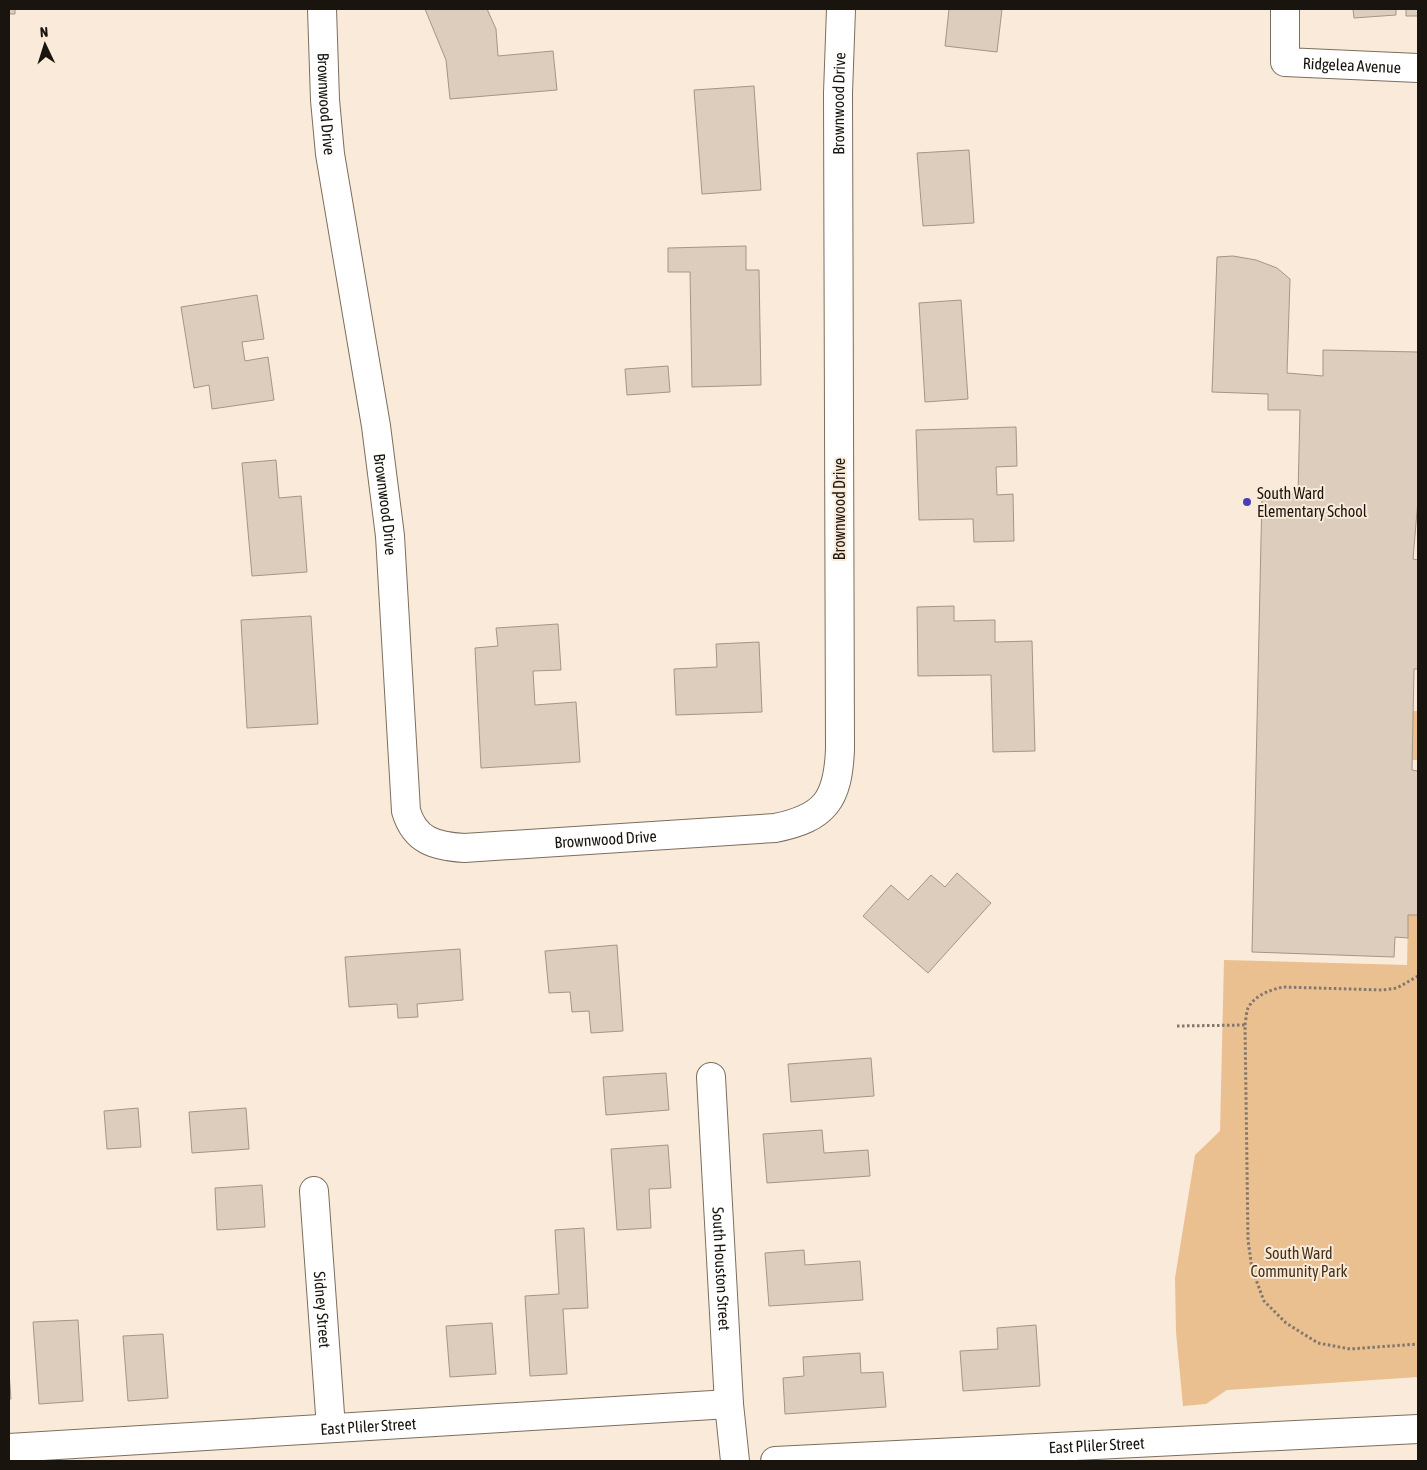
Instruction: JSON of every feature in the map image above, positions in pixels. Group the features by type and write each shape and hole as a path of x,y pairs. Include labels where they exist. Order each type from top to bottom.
{"street":[{"name":"Brownwood Drive","path":"322,9 323,73 330,154 376,426 390,536 406,811 409,822 422,837 436,844 464,848 775,828 802,822 813,816 828,801 834,789 840,763 838,93 841,9"},
{"name":"Ridgelea Avenue","path":"1286,9 1285,62 1418,68"},
{"name":"South Houston Street","path":"711,1076 729,1404 735,1461"},
{"name":"Sidney Street","path":"314,1191 331,1428"},
{"name":"East Pliler Street","path":"9,1448 729,1404"},
{"name":"East Pliler Street","path":"775,1461 1418,1429"}],"path":[{"path":"1418,976 1397,988 1382,990 1283,987 1269,990 1256,998 1248,1008 1245,1025 1248,1240 1252,1269 1264,1301 1286,1323 1318,1343 1350,1349 1418,1344"},
{"path":"1177,1026 1245,1025"}],"green space":[{"path":"1413,711 1418,711 1418,760 1412,760"},
{"name":"South Ward Community Park","path":"1408,915 1418,915 1418,1377 1227,1390 1206,1404 1183,1406 1176,1332 1175,1278 1195,1155 1220,1131 1224,960 1407,965"}],"building":[{"path":"9,9 15,9 15,14 9,14"},
{"path":"425,9 487,9 496,29 498,56 553,51 557,90 450,99 446,60"},
{"path":"949,9 1002,9 997,52 945,46"},
{"path":"1353,9 1396,9 1396,15 1354,18"},
{"path":"1406,9 1418,9 1418,16 1406,16"},
{"path":"754,86 761,190 702,194 694,90"},
{"path":"969,150 974,223 923,226 917,153"},
{"path":"746,246 746,270 759,270 761,385 692,387 690,272 668,272 668,248"},
{"path":"1233,256 1256,260 1277,268 1290,279 1287,373 1323,376 1323,350 1418,352 1418,500 1413,559 1418,560 1418,669 1414,669 1412,770 1418,771 1418,915 1408,915 1408,938 1395,937 1394,957 1252,952 1262,495 1298,494 1300,410 1268,410 1268,394 1212,392 1217,257"},
{"path":"257,295 264,339 242,342 245,361 268,357 274,400 212,409 209,385 194,388 181,307"},
{"path":"961,300 968,399 925,402 919,303"},
{"path":"668,366 670,392 627,395 625,369"},
{"path":"1016,427 1017,466 996,467 997,495 1013,494 1014,541 974,542 973,519 919,520 916,430"},
{"path":"276,460 279,498 301,496 307,572 252,576 242,463"},
{"path":"954,606 954,621 995,620 995,642 1032,641 1035,751 993,752 991,675 918,676 917,607"},
{"path":"311,616 318,724 247,728 241,620"},
{"path":"558,624 561,670 533,671 535,705 576,702 580,762 481,768 475,648 498,646 496,628"},
{"path":"759,642 762,712 676,715 674,669 717,667 716,644"},
{"path":"957,873 991,903 928,973 863,916 891,885 908,900 931,875 945,887"},
{"path":"617,945 623,1031 591,1033 589,1011 572,1012 570,992 549,993 545,951"},
{"path":"460,949 463,1000 417,1004 418,1017 398,1018 397,1004 349,1007 345,957"},
{"path":"871,1058 874,1096 791,1102 788,1064"},
{"path":"666,1073 669,1110 606,1115 603,1077"},
{"path":"138,1108 141,1147 107,1149 104,1111"},
{"path":"246,1108 249,1149 192,1153 189,1112"},
{"path":"822,1130 824,1153 868,1150 870,1176 767,1183 763,1134"},
{"path":"668,1145 671,1188 649,1189 651,1228 617,1230 611,1149"},
{"path":"262,1185 265,1227 217,1230 215,1188"},
{"path":"584,1228 588,1308 563,1309 567,1374 530,1376 525,1296 559,1294 555,1230"},
{"path":"804,1250 805,1265 860,1261 863,1300 769,1306 765,1253"},
{"path":"78,1320 83,1401 39,1404 33,1322"},
{"path":"492,1323 496,1374 450,1377 446,1326"},
{"path":"1036,1325 1040,1386 963,1391 960,1351 998,1349 997,1328"},
{"path":"163,1334 168,1398 128,1401 123,1336"},
{"path":"860,1353 861,1373 883,1372 886,1407 785,1414 783,1378 804,1376 803,1357"},
{"path":"9,1372 11,1399 9,1399"}],"place":[{"name":"South Ward Elementary School","path":"1247,502"}]}
